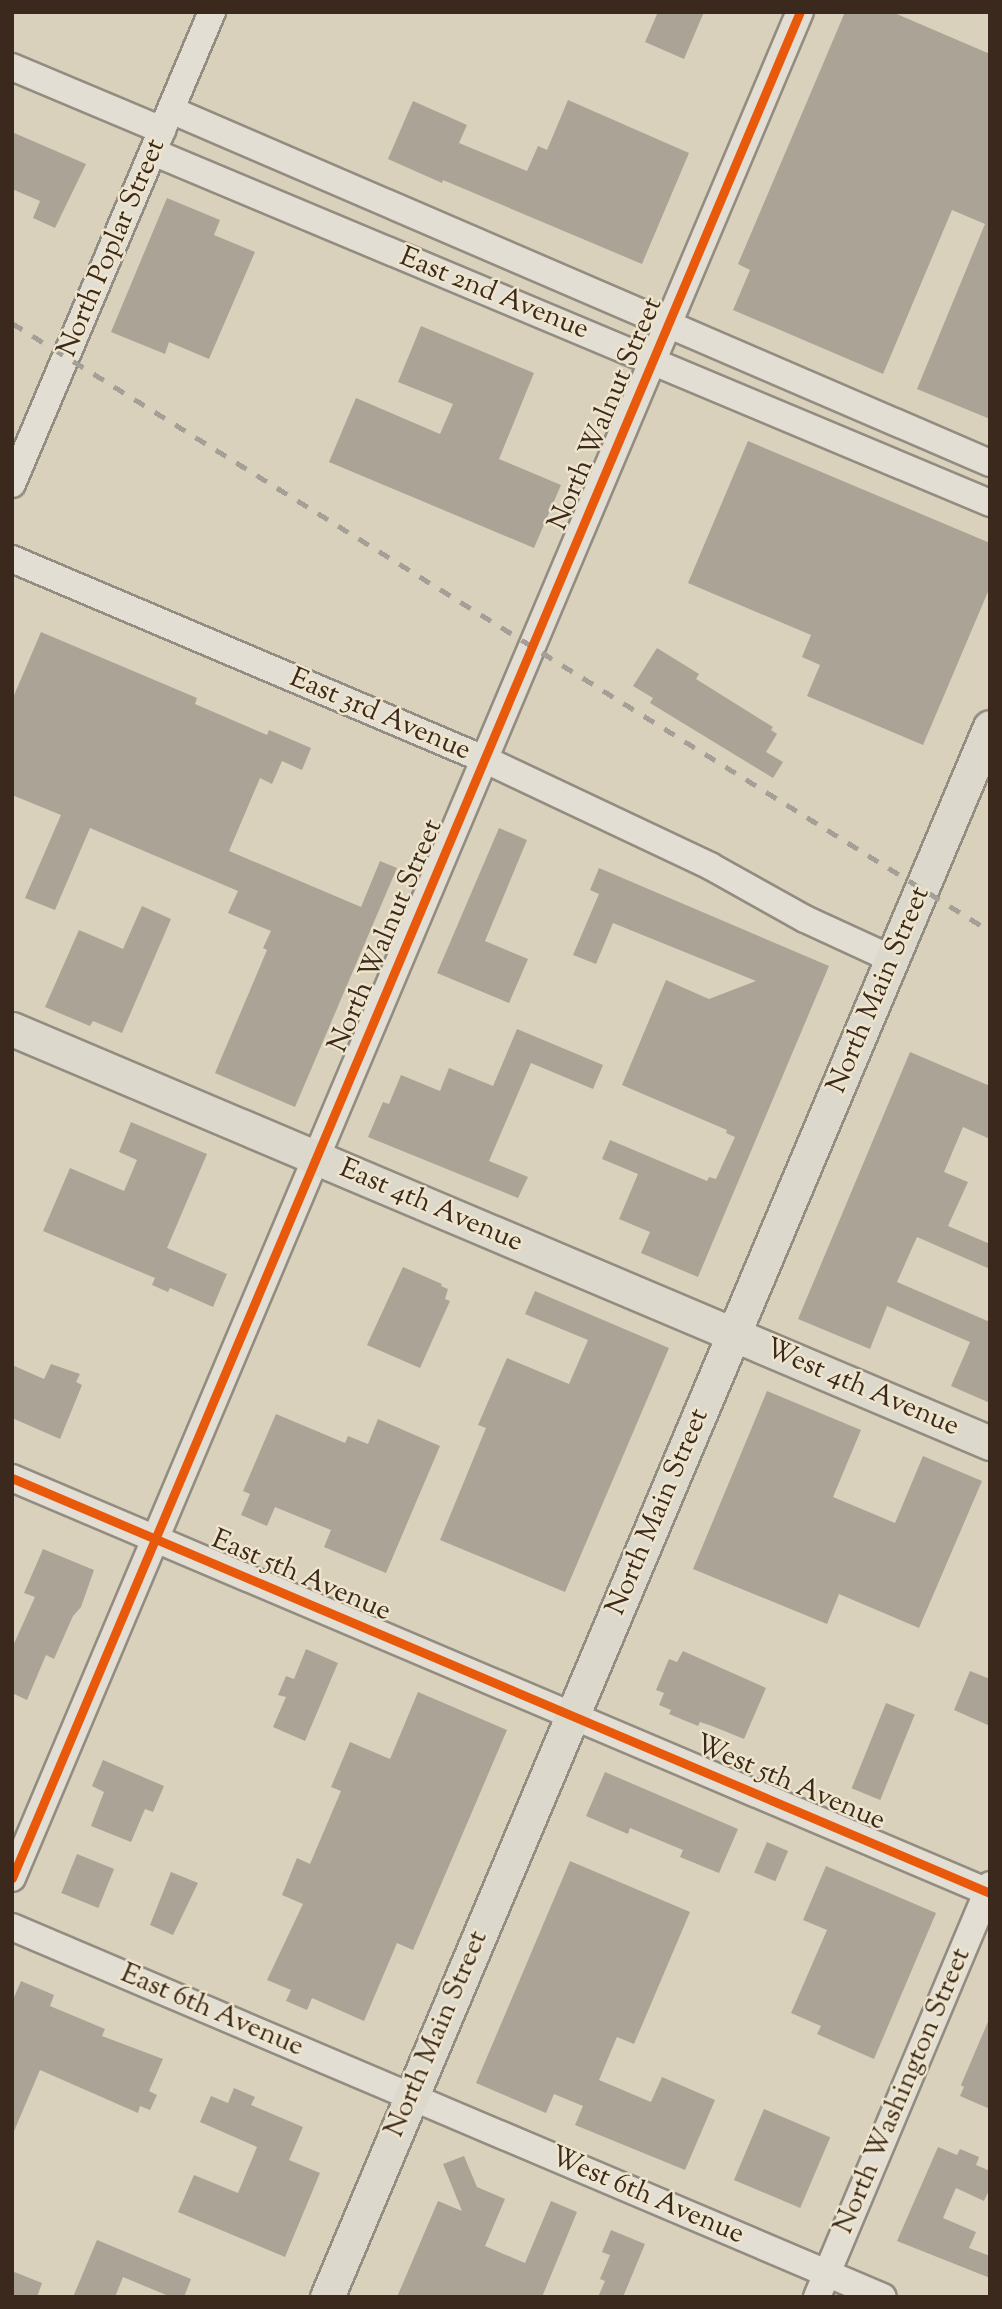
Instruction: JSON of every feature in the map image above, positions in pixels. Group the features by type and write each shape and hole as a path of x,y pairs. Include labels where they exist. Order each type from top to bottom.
{"main road":[{"name":"North Main Street","path":"327,2297 990,727"},
{"name":"East 4th Avenue","path":"12,1029 734,1333"},
{"name":"West 4th Avenue","path":"734,1333 990,1443"}],"street":[{"name":"North Poplar Street","path":"12,484 212,12"},
{"name":"North Walnut Street","path":"12,1878 528,663 554,591 800,12"},
{"name":"East 2nd Avenue","path":"12,67 162,130 669,324 990,463"},
{"name":"East 2nd Avenue","path":"162,130 654,360 990,503"},
{"name":"East 3rd Avenue","path":"12,559 486,760 710,866 805,919 892,959"},
{"name":"East 5th Avenue","path":"12,1478 572,1716"},
{"name":"West 5th Avenue","path":"572,1716 989,1890"},
{"name":"North Washington Street","path":"822,2285 989,1890"},
{"name":"East 6th Avenue","path":"12,1927 411,2095"},
{"name":"West 6th Avenue","path":"411,2095 822,2285 883,2297"}],"building":[{"path":"658,12 704,12 684,59 645,42"},
{"path":"845,12 892,12 990,54 990,419 917,389 985,224 952,210 883,374 733,310 750,270 738,264"},
{"path":"568,100 689,153 642,264 388,159 413,101 467,125 459,143 527,171 538,146 547,150"},
{"path":"12,132 86,164 55,228 33,218 40,201 12,189"},
{"path":"167,198 220,220 214,235 255,252 209,359 169,342 165,354 111,332"},
{"path":"421,326 534,373 499,459 561,485 534,548 329,462 356,398 440,434 453,404 398,382"},
{"path":"748,441 990,543 990,587 923,745 807,696 820,665 802,657 811,635 688,583"},
{"path":"41,632 197,698 195,704 267,735 269,730 311,748 302,770 282,761 272,784 260,778 229,851 361,907 380,861 397,868 295,1107 215,1073 267,950 263,948 271,931 228,913 238,891 90,828 55,910 25,898 61,815 12,795 12,700"},
{"path":"657,648 699,674 696,679 773,727 771,730 777,734 766,752 783,762 773,778 650,703 653,698 633,686"},
{"path":"499,828 527,840 485,941 528,959 509,1003 437,973"},
{"path":"599,868 829,966 698,1277 641,1253 650,1232 619,1219 638,1174 602,1159 610,1140 707,1181 709,1177 716,1179 735,1137 726,1133 727,1130 622,1085 666,980 709,999 756,981 613,923 596,964 573,955 599,894 590,890"},
{"path":"142,906 171,919 122,1033 93,1021 90,1026 45,1007 79,930 123,949"},
{"path":"517,1029 603,1065 593,1089 531,1063 489,1161 528,1177 518,1198 368,1137 383,1102 389,1104 401,1075 440,1091 449,1068 493,1086"},
{"path":"910,1052 990,1086 990,1139 963,1127 944,1172 968,1182 948,1226 990,1244 990,1269 917,1237 897,1282 990,1322 990,1403 951,1386 970,1342 887,1306 870,1349 798,1319"},
{"path":"131,1122 207,1154 167,1248 227,1274 213,1307 170,1288 168,1292 152,1285 155,1278 43,1231 70,1168 124,1191 137,1160 119,1152"},
{"path":"403,1267 448,1289 445,1299 450,1301 420,1368 367,1345"},
{"path":"535,1291 669,1348 565,1592 440,1540 486,1428 478,1425 507,1358 569,1384 588,1340 525,1314"},
{"path":"51,1364 80,1374 76,1382 82,1385 60,1439 12,1418 12,1365 44,1379"},
{"path":"767,1391 861,1430 833,1497 895,1523 923,1456 982,1481 919,1628 839,1594 827,1624 693,1569"},
{"path":"276,1414 345,1443 348,1436 368,1444 378,1419 440,1446 386,1573 324,1547 331,1530 275,1507 267,1526 241,1515 250,1494 243,1491"},
{"path":"43,1549 94,1570 81,1607 73,1616 54,1659 46,1655 27,1700 12,1693 12,1648 35,1597 24,1593"},
{"path":"306,1649 338,1663 305,1741 273,1727 286,1697 278,1695 286,1676 294,1679"},
{"path":"683,1651 766,1688 744,1739 700,1722 698,1726 669,1714 671,1710 659,1705 664,1693 656,1690 669,1659 677,1662"},
{"path":"970,1671 990,1679 990,1726 954,1710"},
{"path":"418,1692 507,1730 413,1950 397,1943 364,2021 312,1998 307,2010 286,2001 291,1990 267,1980 303,1904 282,1895 297,1858 310,1864 341,1791 331,1787 350,1742 390,1759"},
{"path":"886,1703 915,1715 880,1800 852,1788"},
{"path":"103,1760 164,1786 153,1812 145,1809 131,1842 91,1826 104,1792 92,1786"},
{"path":"605,1772 738,1829 719,1873 680,1857 683,1850 630,1828 628,1834 586,1816"},
{"path":"767,1842 788,1851 775,1881 754,1872"},
{"path":"77,1854 114,1869 98,1908 61,1893"},
{"path":"570,1861 690,1912 634,2044 617,2037 599,2080 651,2102 662,2077 715,2100 685,2170 575,2125 583,2106 554,2094 546,2113 476,2083"},
{"path":"826,1866 936,1913 874,2059 817,2034 821,2026 791,2013 827,1930 803,1920"},
{"path":"171,1872 198,1883 173,1935 150,1925"},
{"path":"21,1981 54,1995 50,2006 105,2029 102,2036 163,2059 149,2091 157,2095 150,2110 140,2106 138,2113 40,2070 12,2136 12,2002"},
{"path":"990,2017 990,2109 960,2096 964,2087 961,2085"},
{"path":"234,2088 255,2097 251,2105 303,2127 289,2160 320,2173 285,2257 178,2212 194,2175 238,2193 257,2147 200,2122 211,2096 228,2103"},
{"path":"764,2109 830,2137 800,2208 734,2180"},
{"path":"938,2147 957,2155 960,2149 979,2157 976,2165 990,2171 990,2188 984,2201 956,2188 943,2218 976,2232 969,2248 990,2256 990,2278 897,2241"},
{"path":"464,2156 477,2187 505,2199 485,2246 525,2263 551,2201 577,2212 542,2297 397,2297 438,2201 462,2211 443,2164"},
{"path":"611,2230 645,2244 623,2297 598,2297 605,2281 600,2279 610,2255 602,2252"},
{"path":"97,2240 191,2279 184,2297 171,2297 123,2277 115,2297 73,2297"},
{"path":"12,2271 42,2283 37,2297 12,2297"}],"railway":[{"path":"12,323 990,931"}],"cycle path":[{"path":"12,1878 800,12"},
{"path":"12,1478 990,1893"}]}
